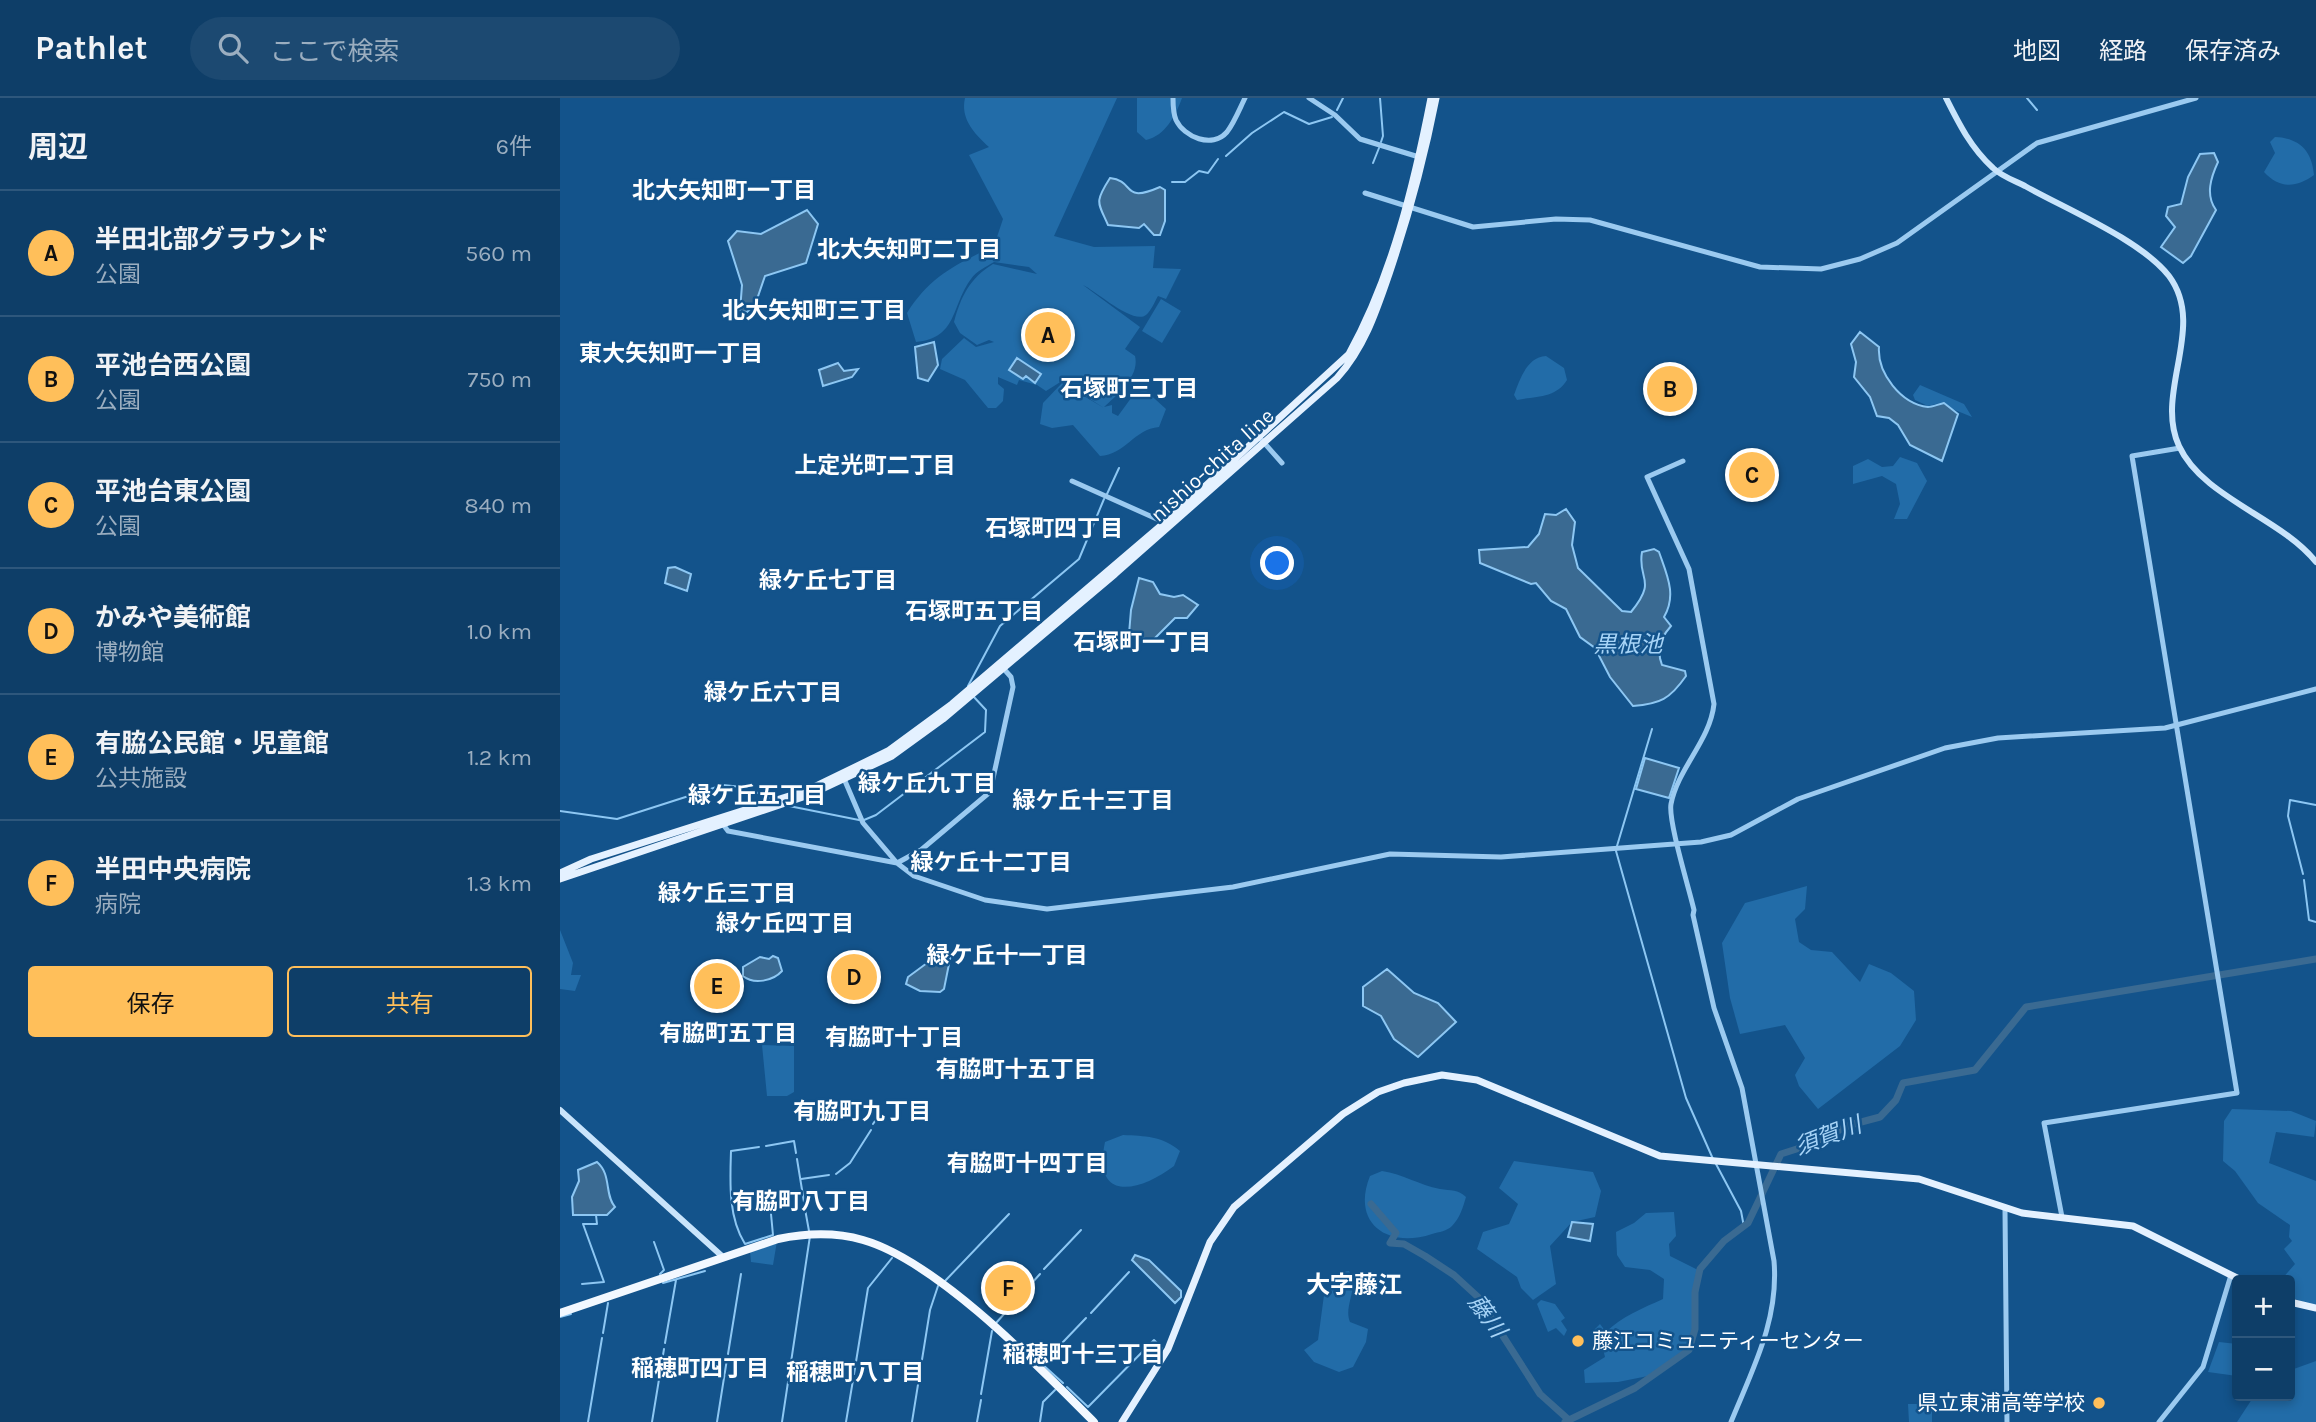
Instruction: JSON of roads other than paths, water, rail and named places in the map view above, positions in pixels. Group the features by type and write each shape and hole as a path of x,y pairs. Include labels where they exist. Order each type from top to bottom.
{"highway":[{"path":"560,1313 778,1239 810,1234 851,1237 903,1258 941,1284 1015,1346 1094,1422"}],"main road":[{"name":"nishio-chita line","path":"1409,206 1433,98"},
{"name":"nishio-chita line","path":"560,873 591,859 845,781 892,756 943,719 1001,665 1168,524 1262,440 1337,379 1368,332 1409,206 1433,98"},
{"path":"1946,98 1971,144 1995,171 2147,254 2169,276 2180,301 2183,321 2172,405 2174,431 2180,448 2199,473 2292,538 2316,562"},
{"name":"nishio-chita line","path":"560,879 779,802 842,775 888,751 970,692"},
{"path":"1122,1422 1168,1349 1210,1242 1234,1207 1317,1134 1378,1092 1442,1075 1477,1080 1647,1152 1714,1161 1919,1179 2006,1210 2133,1226 2231,1275"},
{"path":"560,1110 723,1257"},
{"path":"2295,1303 2316,1308"}],"street":[{"path":"1173,98 1174,113 1181,127 1193,137 1210,140 1227,132 1245,98"},
{"path":"1309,98 1335,115 1360,139 1419,156"},
{"path":"1365,193 1473,227 1568,219 1590,220 1750,265 1805,270 1860,259 1896,243 2037,143 2196,98"},
{"path":"1262,440 1282,463"},
{"path":"2062,1217 2044,1124 2237,1093 2132,456 2180,448"},
{"path":"1683,461 1647,477 1689,569 1714,696 1709,725 1671,804 1671,819 1714,1008 1742,1088 1775,1270 1773,1311 1731,1422"},
{"path":"1072,481 1168,524"},
{"path":"722,823 728,831 897,863 921,850 990,792 1013,687 1011,677 1001,665"},
{"path":"845,781 862,820 897,863 914,876 985,900 1047,909 1233,887 1390,854 1501,857 1701,842 1731,835 1781,806 1945,748 1997,738 2177,725 2316,689"},
{"path":"2006,1210 2007,1422"},
{"path":"2159,1422 2203,1367 2231,1275"}],"water":[{"path":"2214,153 2218,162 2211,180 2210,192 2216,210 2191,256 2183,263 2161,247 2175,227 2166,216 2168,207 2181,204 2188,177 2200,154"},
{"path":"1110,178 1118,180 1134,192 1148,192 1160,187 1165,190 1165,221 1160,235 1154,235 1144,224 1139,228 1108,225 1099,202"},
{"path":"807,210 818,224 806,263 765,276 755,305 747,312 740,311 742,285 728,241 737,231 761,234"},
{"path":"1860,332 1879,347 1882,367 1900,394 1918,405 1928,407 1944,403 1958,414 1942,461 1910,445 1898,425 1889,418 1877,416 1870,397 1854,377 1856,362 1851,344"},
{"path":"934,342 938,365 928,381 918,378 915,347"},
{"path":"1017,358 1041,374 1035,383 1026,376 1023,379 1009,370"},
{"path":"838,363 844,371 858,369 852,377 823,386 819,370"},
{"name":"黒根池","path":"1566,509 1575,522 1572,545 1578,568 1622,611 1631,612 1643,593 1645,580 1642,552 1654,549 1659,552 1668,577 1670,593 1664,617 1671,626 1660,644 1660,659 1662,665 1685,671 1686,676 1664,699 1633,706 1610,677 1595,648 1580,637 1566,609 1551,601 1536,583 1531,584 1480,563 1479,550 1528,547 1539,534 1545,514 1556,515"},
{"path":"675,567 691,574 687,591 665,583 668,568"},
{"path":"1139,578 1153,582 1160,594 1174,597 1183,595 1198,605 1187,618 1175,618 1152,641 1129,634 1131,610"},
{"path":"1645,758 1679,768 1669,798 1636,789"},
{"path":"946,949 951,954 944,989 940,992 920,991 906,984 908,977"},
{"path":"773,956 778,958 782,971 778,974 758,981 743,976 743,967 760,957 769,959"},
{"path":"1387,969 1414,993 1438,1003 1456,1022 1418,1057 1394,1039 1381,1016 1363,1006 1363,987"},
{"path":"597,1162 605,1173 615,1207 607,1215 573,1215 572,1197 579,1181 578,1170"},
{"path":"1572,1222 1593,1224 1590,1241 1568,1237"},
{"path":"1135,1255 1149,1260 1181,1291 1181,1297 1175,1303 1132,1260"}],"waterway":[{"path":"1337,110 1343,98"},
{"path":"1380,98 1383,136 1381,142"},
{"path":"2027,98 2037,110"},
{"path":"1226,156 1252,133 1284,112 1309,124 1332,117"},
{"path":"1373,163 1379,148"},
{"path":"1172,182 1185,182 1199,171 1208,173 1218,159"},
{"path":"1107,494 1119,468"},
{"path":"968,686 1000,626 1079,559 1104,499"},
{"path":"864,820 876,815 985,732 986,710 973,696"},
{"path":"1617,846 1652,729"},
{"path":"560,811 617,819 723,785 742,787 771,798"},
{"path":"2303,874 2288,816 2290,800 2316,805"},
{"path":"789,806 859,820"},
{"path":"1616,851 1686,1098 1713,1159"},
{"path":"2304,880 2309,920 2316,922"},
{"name":"須賀川","path":"1565,1422 1635,1388 1689,1350 1695,1329 1695,1292 1700,1269 1724,1241 1748,1223 1781,1154 1806,1146 1850,1125 1880,1117 1896,1100 1903,1083 1975,1070 2026,1007 2316,959"},
{"path":"836,1174 850,1163 871,1130"},
{"path":"766,1146 794,1141 796,1153"},
{"path":"759,1147 731,1151 733,1211 739,1234 745,1244 773,1235 771,1214"},
{"path":"797,1159 804,1202"},
{"path":"1716,1164 1741,1211 1744,1227"},
{"path":"801,1179 829,1175"},
{"name":"藤川","path":"1371,1204 1396,1233 1390,1243 1404,1244 1425,1256 1454,1275 1478,1297 1540,1394 1569,1420"},
{"path":"805,1209 809,1231"},
{"path":"945,1281 1009,1214"},
{"path":"582,1284 604,1282 583,1224 597,1224 596,1215"},
{"path":"1044,1269 1081,1230"},
{"path":"782,1422 810,1236"},
{"path":"654,1242 664,1270 660,1274"},
{"path":"854,1374 868,1288 892,1258"},
{"path":"663,1283 705,1271"},
{"path":"1091,1313 1129,1272"},
{"path":"728,1354 741,1274"},
{"path":"996,1323 1040,1274"},
{"path":"665,1343 676,1280"},
{"path":"912,1422 930,1310 938,1286"},
{"path":"603,1333 608,1303"},
{"path":"560,1317 571,1314"},
{"path":"1063,1383 1042,1364 1086,1318"},
{"path":"981,1394 992,1331"},
{"path":"588,1422 602,1338"},
{"path":"1067,1387 1088,1407 1154,1340 1162,1348"},
{"path":"652,1422 664,1349"},
{"path":"717,1422 727,1359"},
{"path":"846,1422 853,1380"},
{"path":"1040,1422 1043,1402 1055,1390"},
{"path":"977,1422 981,1400"}],"place":[{"name":"半田北部グラウンド","path":"1048,335"},
{"name":"平池台西公園","path":"1670,389"},
{"name":"平池台東公園","path":"1752,475"},
{"name":"かみや美術館","path":"854,977"},
{"name":"有脇公民館・児童館","path":"717,986"},
{"name":"半田中央病院","path":"1008,1288"},
{"name":"藤江コミュニティーセンター","path":"1578,1341"},
{"name":"県立東浦高等学校","path":"2099,1403"}],"district":[{"name":"北大矢知町一丁目","path":"724,190"},
{"name":"北大矢知町二丁目","path":"909,249"},
{"name":"北大矢知町三丁目","path":"814,310"},
{"name":"東大矢知町一丁目","path":"671,353"},
{"name":"石塚町三丁目","path":"1129,388"},
{"name":"上定光町二丁目","path":"875,465"},
{"name":"石塚町四丁目","path":"1054,528"},
{"name":"緑ケ丘七丁目","path":"828,580"},
{"name":"石塚町五丁目","path":"974,611"},
{"name":"石塚町一丁目","path":"1142,642"},
{"name":"緑ケ丘六丁目","path":"773,692"},
{"name":"緑ケ丘九丁目","path":"927,783"},
{"name":"緑ケ丘五丁目","path":"757,795"},
{"name":"緑ケ丘十三丁目","path":"1093,800"},
{"name":"緑ケ丘十二丁目","path":"991,862"},
{"name":"緑ケ丘三丁目","path":"727,893"},
{"name":"緑ケ丘四丁目","path":"785,923"},
{"name":"緑ケ丘十一丁目","path":"1007,955"},
{"name":"有脇町五丁目","path":"728,1033"},
{"name":"有脇町十丁目","path":"894,1037"},
{"name":"有脇町十五丁目","path":"1016,1069"},
{"name":"有脇町九丁目","path":"862,1111"},
{"name":"有脇町十四丁目","path":"1027,1163"},
{"name":"有脇町八丁目","path":"801,1201"},
{"name":"大字藤江","path":"1354,1285"},
{"name":"稲穂町十三丁目","path":"1083,1354"},
{"name":"稲穂町四丁目","path":"700,1368"},
{"name":"稲穂町八丁目","path":"855,1372"}]}
